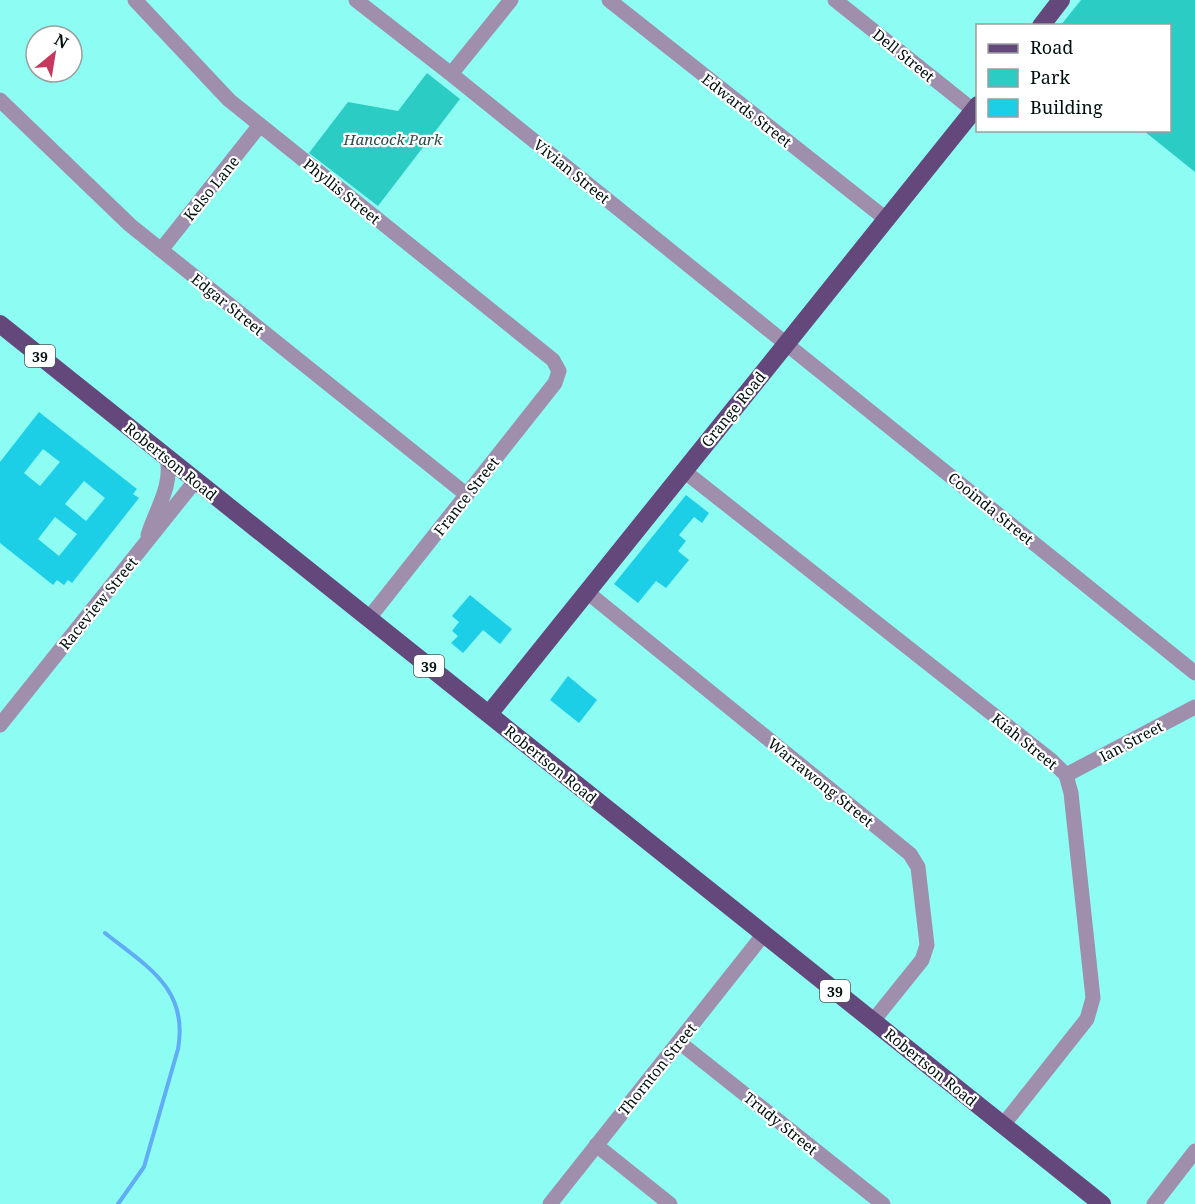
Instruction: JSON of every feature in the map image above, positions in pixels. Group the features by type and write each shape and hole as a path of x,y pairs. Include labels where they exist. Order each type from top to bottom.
{"main road":[{"path":"1043,24 1061,0"},
{"name":"Grange Road","path":"489,714 975,107"},
{"name":"Robertson Road","path":"0,324 1102,1204"}],"street":[{"name":"Phyllis Street","path":"135,0 229,100 553,360 559,371"},
{"name":"Vivian Street","path":"356,0 786,344"},
{"path":"451,74 511,0"},
{"name":"Edwards Street","path":"609,0 886,219"},
{"name":"Dell Street","path":"835,0 975,107"},
{"name":"Edgar Street","path":"0,99 130,225 467,495"},
{"name":"Kelso Lane","path":"161,250 261,125"},
{"name":"Cooinda Street","path":"786,344 1195,673"},
{"name":"France Street","path":"369,618 555,383 559,371"},
{"path":"145,544 168,482 167,458"},
{"name":"Kiah Street","path":"684,471 1052,761 1066,775 1071,793 1093,998 1087,1019 1003,1125"},
{"name":"Raceview Street","path":"0,725 196,480"},
{"name":"Warrawong Street","path":"587,592 910,854 918,867 927,945 922,960 873,1021"},
{"name":"Ian Street","path":"1066,775 1195,706"},
{"name":"Thornton Street","path":"550,1204 764,934"},
{"name":"Trudy Street","path":"679,1042 883,1204"},
{"path":"596,1145 670,1204"},
{"path":"1154,1204 1195,1151"}],"green space":[{"path":"1081,0 1195,0 1195,172 1145,132 1171,132 1171,24 1062,24"},
{"name":"Hancock Park","path":"427,73 460,99 378,206 309,153 348,102 398,111"}],"building":[{"path":"39,412 137,489 133,494 139,498 72,583 68,580 64,585 57,580 53,585 0,543 0,462","holes":["43,449 60,462 40,486 24,473","84,481 105,498 86,521 65,504","55,517 77,534 59,556 38,539"]},
{"path":"686,495 709,513 702,523 694,517 679,535 686,541 678,551 689,560 666,588 656,581 638,603 614,584"},
{"path":"470,595 512,629 500,644 483,630 463,653 451,643 458,636 452,631 459,622 452,616"},
{"path":"568,676 597,700 579,723 550,700"}],"waterway":[{"path":"105,933 161,980 171,994 180,1028 178,1049 144,1167 118,1204"}]}
